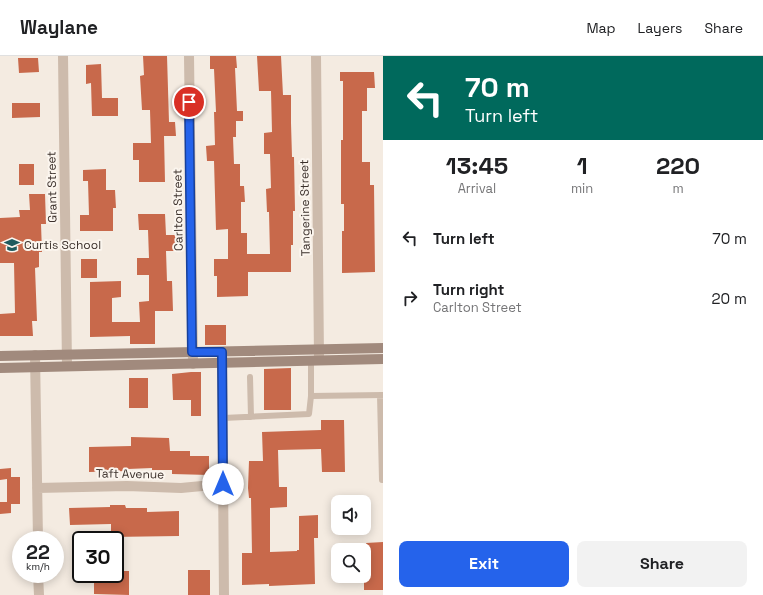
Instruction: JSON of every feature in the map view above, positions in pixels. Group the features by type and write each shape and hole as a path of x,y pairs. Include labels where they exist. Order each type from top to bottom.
{"street":[{"name":"Grant Street","path":"63,56 67,366"},
{"name":"Carlton Street","path":"189,56 192,364"},
{"name":"Tangerine Street","path":"315,360 319,349 316,56"},
{"path":"0,356 383,348"},
{"path":"222,352 224,595"},
{"path":"35,355 38,531"},
{"path":"0,368 383,359"},
{"name":"Taft Avenue","path":"37,488 127,486 181,488 223,484"},
{"path":"38,583 39,595"}],"lane":[{"path":"222,418 309,414 315,360"},
{"path":"250,377 250,417"},
{"path":"311,396 381,395 382,480"}],"building":[{"path":"143,56 167,56 169,122 175,122 176,136 164,136 165,182 139,182 139,160 133,160 133,143 151,143 150,110 142,110 140,76 144,75"},
{"path":"210,56 236,56 237,68 235,68 237,111 243,111 243,121 236,121 236,137 233,137 234,164 240,164 240,186 244,186 245,202 241,202 241,233 247,233 247,254 270,254 269,212 267,212 266,189 271,188 270,154 264,154 264,133 272,132 271,91 259,91 257,56 281,56 283,95 291,95 295,211 293,211 291,272 248,272 248,296 217,297 217,276 214,276 214,259 228,259 228,229 216,230 214,161 207,161 206,146 215,145 214,112 216,112 214,69 210,69"},
{"path":"18,58 38,58 39,72 19,73"},
{"path":"101,64 102,98 118,98 118,116 92,116 91,83 86,84 86,65"},
{"path":"340,72 374,72 375,88 367,88 367,111 362,111 362,162 370,162 370,185 374,185 375,272 342,273 342,231 344,231 344,204 341,204 343,81 340,81"},
{"path":"12,103 40,103 40,117 12,118"},
{"path":"19,164 34,164 34,185 19,185"},
{"path":"106,169 106,190 115,190 116,208 113,208 113,231 80,231 80,215 89,215 88,181 83,181 83,170"},
{"path":"29,194 45,194 46,224 41,224 42,252 39,252 39,267 35,268 37,321 32,321 33,336 0,336 0,314 15,313 14,263 0,263 0,218 20,217 19,210 30,210"},
{"path":"138,214 165,214 166,235 176,235 176,251 166,251 167,281 172,281 173,311 155,311 155,344 130,344 130,336 90,337 90,282 121,281 121,297 112,298 112,322 140,322 139,302 149,301 149,275 137,275 137,258 149,258 148,230 139,230"},
{"path":"81,259 97,259 97,278 81,278"},
{"path":"205,325 226,325 226,345 205,345"},
{"path":"291,368 291,410 264,410 264,369"},
{"path":"201,372 201,416 191,416 191,400 173,400 172,374"},
{"path":"129,378 148,378 148,408 129,408"},
{"path":"321,420 344,420 345,472 322,472 321,449 278,450 279,487 287,487 287,507 270,508 270,552 299,550 299,516 318,515 318,538 314,538 315,584 269,586 269,584 242,585 242,553 252,553 251,498 249,498 248,488 249,461 263,461 262,432 321,430"},
{"path":"131,437 169,438 170,451 190,451 190,456 209,456 209,475 172,474 172,470 152,470 152,468 128,469 128,471 89,472 89,447 131,446"},
{"path":"11,468 11,477 20,477 20,504 11,504 11,513 0,514 0,502 7,502 7,479 0,480 0,469"},
{"path":"110,505 125,505 126,508 147,508 147,512 179,511 179,536 124,537 124,531 111,531 111,524 70,525 69,508 110,507"},
{"path":"383,542 383,590 364,590 364,583 371,583 371,543 366,543"},
{"path":"188,570 210,570 210,595 188,595"},
{"path":"124,571 129,571 129,595 94,594 94,583 124,583"}],"place":[{"name":"Curtis School","path":"12,245"}],"route":[{"path":"189,102 192,352 222,352 223,484"}]}
